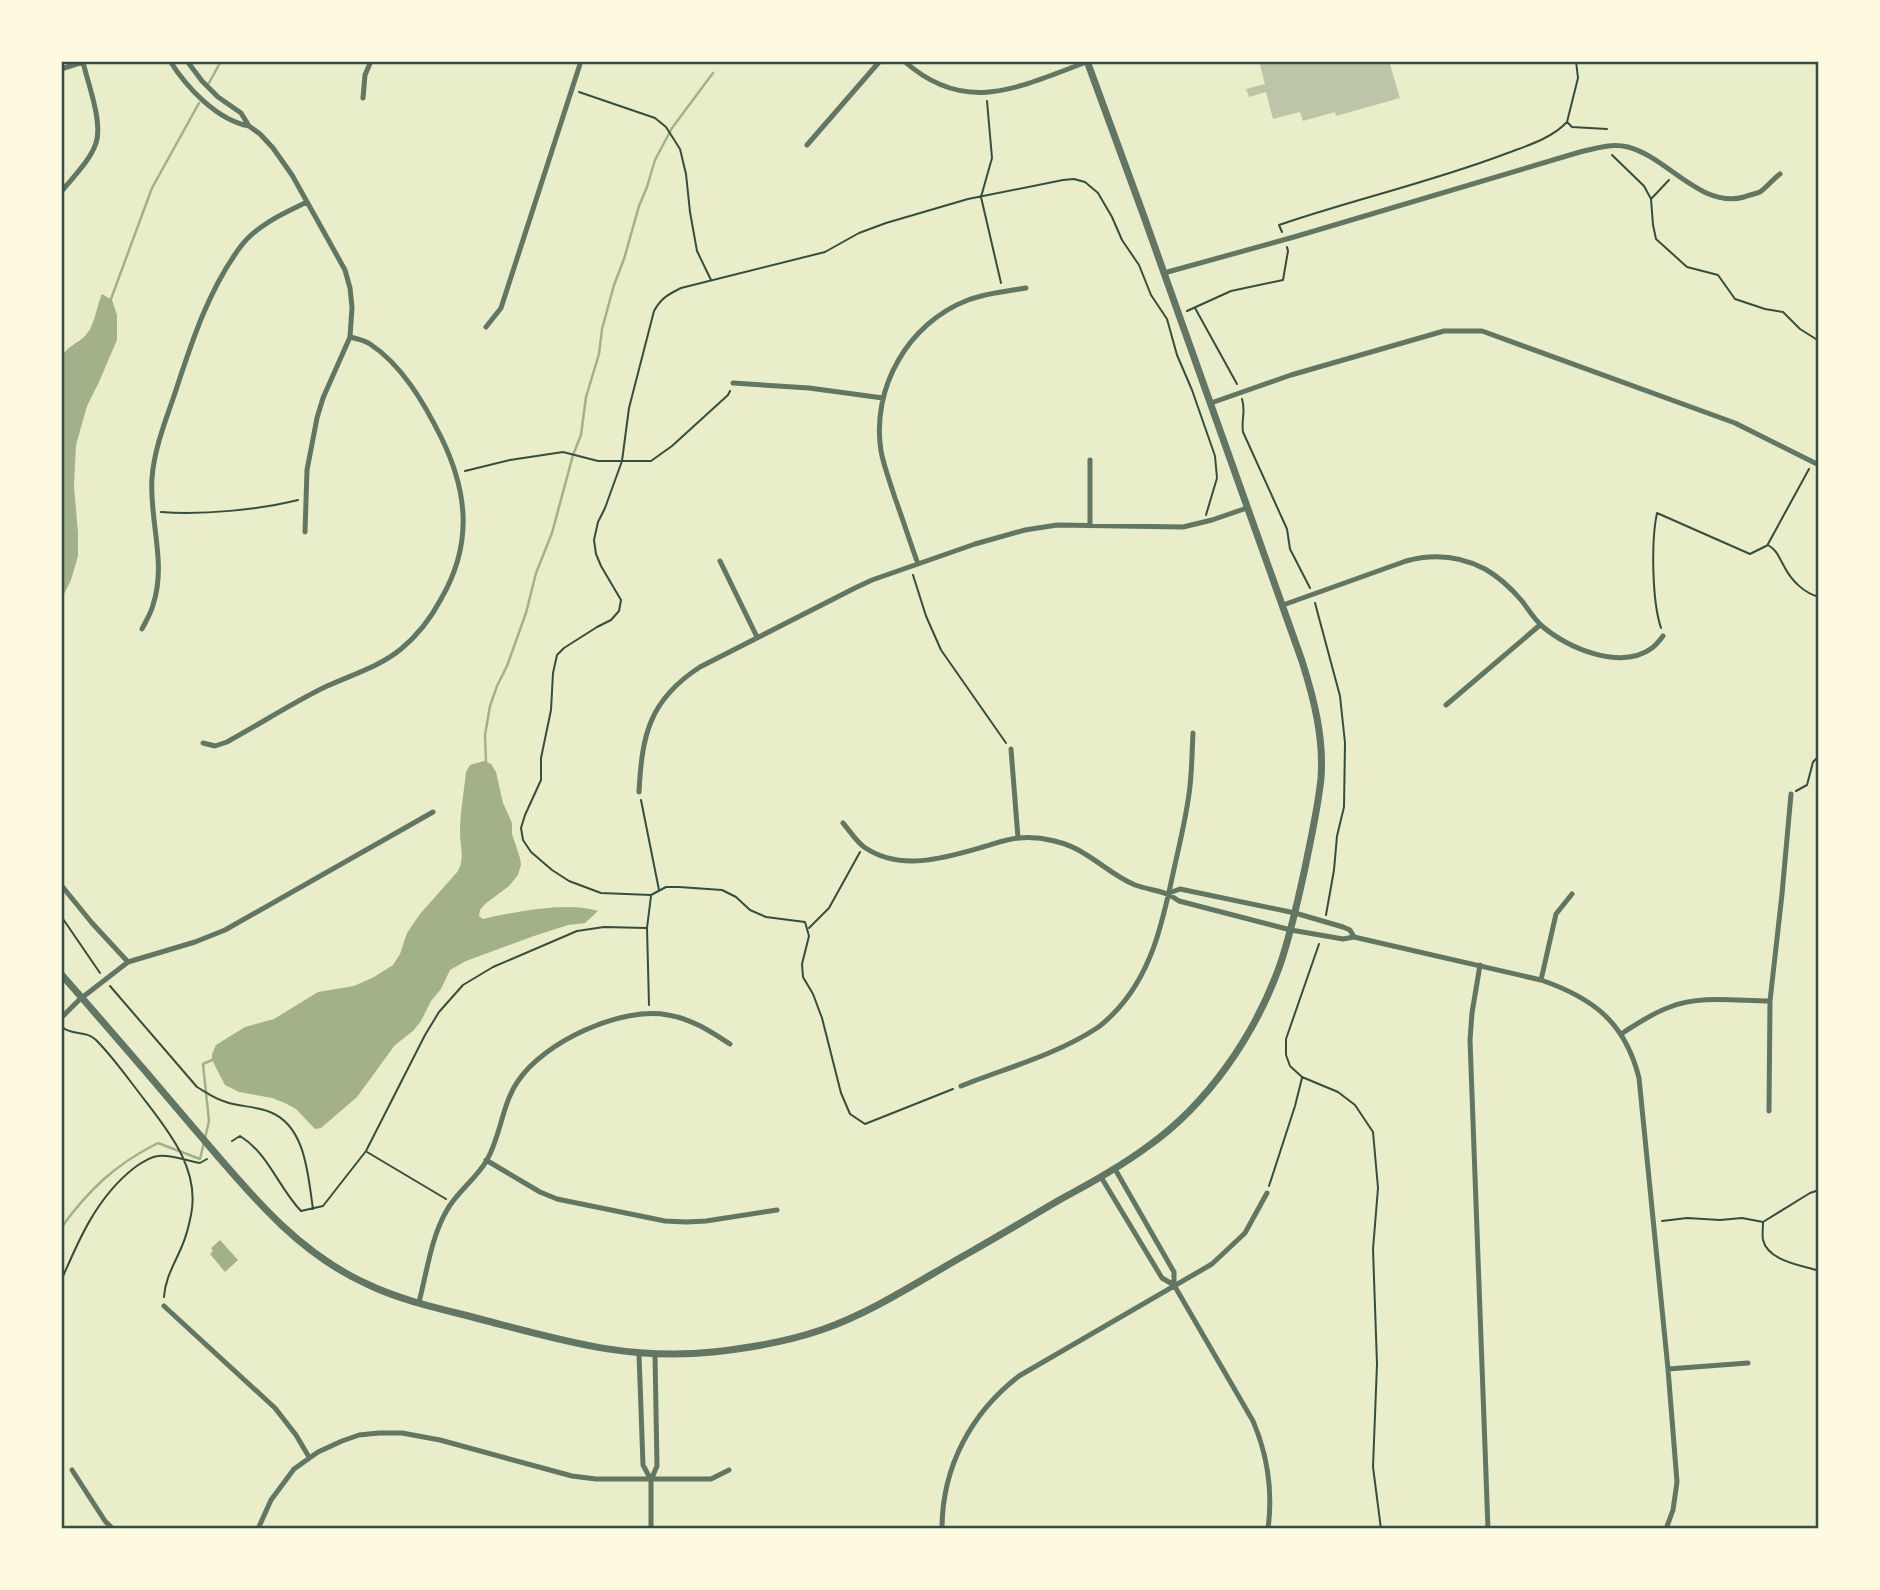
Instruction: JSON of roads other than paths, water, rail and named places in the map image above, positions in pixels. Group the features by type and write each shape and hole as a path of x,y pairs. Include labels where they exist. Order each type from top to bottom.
{"street":[{"path":"170,61 177,73 208,105 236,124 249,126"},
{"path":"187,61 208,88 241,113 249,126 273,148 292,175 345,270 350,288 350,337 323,398 307,470 305,531"},
{"path":"363,98 365,75 371,61"},
{"path":"486,327 501,308 581,61"},
{"path":"807,145 880,61"},
{"path":"61,974 272,1218 298,1241 339,1270 392,1295 583,1345 639,1354 715,1352 756,1347 825,1329 903,1290 1115,1169 1147,1148 1205,1094 1224,1070 1258,1015 1280,965 1291,930 1315,821 1321,779 1319,730 1309,682 1087,62 1009,89 986,93 955,90 937,84 904,61"},
{"path":"61,68 84,62 98,124 97,142 90,155 61,192"},
{"path":"1164,273 1609,145 1626,146 1643,152 1713,196 1736,199 1759,192 1780,173"},
{"path":"142,629 153,606 158,584 152,478 155,458 195,331 218,284 242,244 259,228 307,202"},
{"path":"918,564 884,467 879,436 883,398 889,377 922,328 937,316 968,300 1026,288"},
{"path":"1211,403 1291,375 1444,331 1482,331 1735,423 1816,464"},
{"path":"203,743 215,746 228,742 301,700 377,665 403,648 422,629 449,586 459,558 463,534 463,509 457,473 439,432 406,379 387,357 368,343 350,337"},
{"path":"733,383 809,388 883,398"},
{"path":"1090,460 1090,525"},
{"path":"639,792 643,747 649,725 670,690 700,667 863,584 1000,535 1057,525 1184,527 1247,508"},
{"path":"1283,605 1421,557 1450,558 1473,563 1502,580 1541,625 1579,649 1617,657 1644,653 1654,647 1663,636"},
{"path":"720,561 757,637"},
{"path":"1446,705 1541,625"},
{"path":"961,1086 1048,1054 1100,1027 1124,1003 1144,972 1154,948 1169,893 1185,819 1193,733"},
{"path":"1011,749 1018,838"},
{"path":"1769,1111 1770,1001 1791,794"},
{"path":"61,1018 82,997 128,962 225,930 433,812"},
{"path":"843,823 863,847 893,858 926,861 1018,838 1060,842 1084,853 1111,873 1135,884 1169,893 1179,901 1291,930 1343,939 1354,937 1541,980 1567,989 1598,1008 1621,1034 1634,1059 1639,1078 1677,1482 1673,1510 1666,1529"},
{"path":"61,885 128,962"},
{"path":"1169,893 1180,889 1294,913 1350,930 1354,937"},
{"path":"1541,980 1556,914 1572,894"},
{"path":"1480,965 1470,1040 1488,1529"},
{"path":"1621,1034 1662,1010 1687,1002 1770,1001"},
{"path":"419,1302 437,1235 452,1203 486,1160 517,1082 537,1058 586,1030 649,1013 688,1020 712,1031 730,1044"},
{"path":"486,1160 557,1199 665,1221 686,1223 777,1210"},
{"path":"1115,1169 1174,1272 1174,1285"},
{"path":"1101,1177 1162,1278 1174,1285 1253,1421 1267,1464 1270,1494 1268,1529"},
{"path":"942,1529 946,1489 954,1459 969,1430 987,1405 1019,1376 1212,1264 1245,1233 1267,1194"},
{"path":"164,1306 275,1408 309,1457"},
{"path":"639,1354 643,1465 651,1480"},
{"path":"651,1529 651,1480 657,1466 655,1355"},
{"path":"1668,1369 1748,1363"},
{"path":"258,1529 282,1483 309,1457 342,1441 379,1433 402,1433 440,1440 572,1476 596,1479 711,1479 729,1471"},
{"path":"72,1471 113,1529"},
{"path":"99,1529 105,1521"}],"waterway":[{"path":"209,83 221,61"},
{"path":"486,762 485,735 490,706 526,613 536,573 552,533 581,435 586,397 599,354 602,329 639,206 655,160 672,128 713,73"},
{"path":"111,299 152,188 199,103"},
{"path":"61,1228 104,1179 158,1143 200,1159 209,1121 203,1064 212,1060"}]}
